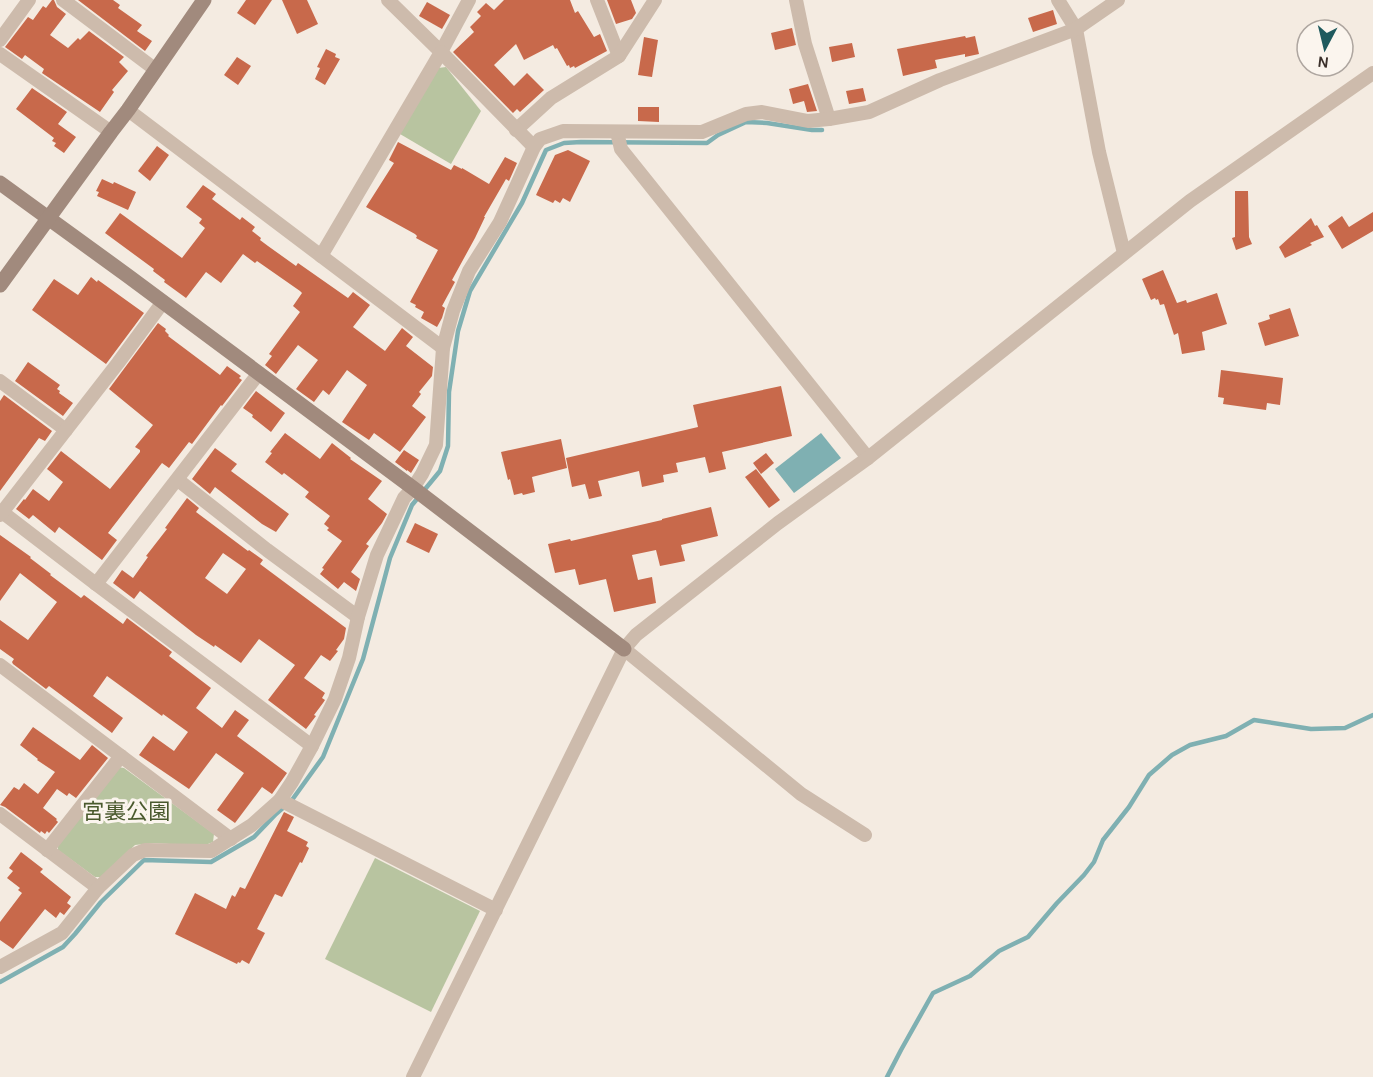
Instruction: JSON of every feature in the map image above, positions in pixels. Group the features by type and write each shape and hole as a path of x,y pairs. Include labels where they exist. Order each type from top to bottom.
{"street":[{"path":"0,40 29,0"},
{"path":"63,0 156,70"},
{"path":"0,285 128,110 204,0"},
{"path":"388,0 534,147"},
{"path":"321,256 469,0"},
{"path":"597,0 619,56"},
{"path":"516,130 551,98 619,56 655,0"},
{"path":"796,0 805,44 829,119"},
{"path":"1058,0 1076,28 1099,152 1124,252"},
{"path":"1,965 62,933 98,888 133,855 145,850 211,851 252,825 280,800 292,782 335,699 349,658 358,617 377,555 404,498 422,474 436,445 443,348 453,311 469,272 500,222 534,147 540,139 562,131 702,132 746,114 762,112 808,121 869,112 940,80 1076,28 1118,0"},
{"path":"0,54 111,132"},
{"path":"413,1077 624,649 636,635 778,523 868,458 1190,201 1373,73"},
{"path":"128,110 443,348"},
{"path":"617,132 621,149 868,458"},
{"path":"0,183 413,488 624,649 801,794 865,835"},
{"path":"163,302 1,513 312,746"},
{"path":"96,584 259,373"},
{"path":"0,381 66,430"},
{"path":"178,480 358,617"},
{"path":"0,665 231,839"},
{"path":"47,850 121,756"},
{"path":"280,800 496,910"},
{"path":"0,814 98,888"}],"green space":[{"path":"446,67 481,111 451,164 400,134 438,68"},
{"name":"宮裏公園","path":"118,767 124,768 214,834 213,842 203,846 154,843 135,845 102,877 95,877 58,850 58,846"},
{"path":"375,858 480,911 431,1012 325,959"}],"water":[{"path":"821,433 841,458 794,493 775,469"}],"building":[{"path":"52,0 66,14 50,35 68,48 89,31 124,57 119,62 128,71 112,90 114,92 100,112 42,73 44,69 25,55 22,59 5,47 28,17 33,20 43,6 46,8"},
{"path":"78,0 113,0 120,5 118,8 142,25 137,31 152,41 145,51"},
{"path":"246,0 272,0 255,25 237,13"},
{"path":"282,0 307,0 318,24 297,34"},
{"path":"504,0 570,0 575,13 578,11 594,37 600,34 607,51 575,68 574,66 570,68 553,45 524,60 516,44 494,65 514,86 527,73 544,90 520,112 517,109 513,113 453,52 474,32 470,27 481,16 477,12 486,3 494,10"},
{"path":"607,0 631,0 636,13 632,19 616,24"},
{"path":"427,2 450,15 442,29 419,16"},
{"path":"1053,10 1057,24 1033,32 1028,18"},
{"path":"792,28 796,45 775,50 771,33"},
{"path":"965,36 966,38 975,36 979,54 965,57 965,54 935,60 937,68 903,76 897,49"},
{"path":"644,37 658,40 652,77 638,75"},
{"path":"852,43 855,57 832,62 829,47"},
{"path":"326,49 340,59 325,85 315,79 320,68 317,67"},
{"path":"237,57 251,66 238,85 224,75"},
{"path":"808,84 817,111 807,112 804,101 793,104 789,89"},
{"path":"32,88 67,112 58,124 76,137 64,153 54,146 56,143 52,141 54,138 16,109"},
{"path":"863,88 866,101 849,104 846,91"},
{"path":"638,107 659,107 659,122 638,121"},
{"path":"398,142 451,170 454,165 462,168 489,184 505,157 517,163 509,181 506,179 484,217 452,280 455,282 442,306 445,308 437,327 421,318 424,312 410,302 438,250 416,238 415,234 366,207 394,163 389,160"},
{"path":"157,146 169,155 150,181 138,171"},
{"path":"568,150 590,161 570,202 563,198 560,203 555,200 553,203 536,195 555,155"},
{"path":"102,179 136,192 128,210 97,196 99,192 96,191"},
{"path":"203,185 216,194 212,199 240,220 242,217 255,227 252,231 268,246 296,266 298,263 348,298 353,292 370,305 353,327 385,351 402,328 413,337 406,346 433,367 432,376 419,392 421,394 412,406 426,417 400,452 374,433 369,440 342,422 367,385 347,370 329,395 323,390 314,402 296,389 318,360 298,345 276,374 265,365 272,356 269,354 300,312 293,306 302,293 300,291 243,254 221,283 206,272 186,298 164,282 165,280 153,271 154,269 105,233 120,213 182,258 205,228 199,223 202,219 186,207"},
{"path":"1235,191 1248,191 1249,237 1252,244 1236,250 1232,238 1235,237"},
{"path":"1373,212 1373,231 1342,249 1328,226 1342,216 1349,227"},
{"path":"1311,218 1324,237 1285,258 1279,247"},
{"path":"1163,270 1177,303 1186,300 1187,303 1217,293 1227,324 1202,332 1205,350 1182,354 1178,333 1174,335 1164,304 1160,305 1158,299 1155,298 1151,300 1142,279"},
{"path":"91,277 144,313 106,364 32,310 54,279 78,295"},
{"path":"1290,308 1299,336 1265,346 1258,323 1270,319 1269,315"},
{"path":"158,323 166,329 168,336 220,375 227,366 241,376 239,378 242,380 192,444 189,442 169,468 162,463 108,533 117,540 102,560 59,527 55,533 33,515 29,519 16,509 33,489 49,501 63,482 47,469 61,451 110,489 140,452 135,447 153,425 109,389"},
{"path":"28,362 60,385 57,389 59,393 73,403 63,416 15,381"},
{"path":"1221,370 1283,378 1280,405 1267,403 1266,410 1223,404 1224,398 1218,397"},
{"path":"781,386 792,436 722,452 726,469 709,473 705,457 676,463 678,472 663,475 664,482 642,487 639,471 598,481 602,496 589,499 585,484 572,487 566,458 698,427 693,405"},
{"path":"256,391 285,413 271,432 243,408"},
{"path":"4,395 52,431 45,441 39,438 0,491 0,401"},
{"path":"285,433 320,459 332,443 350,459 382,481 368,499 387,514 366,544 369,546 351,572 360,579 356,591 344,582 338,589 320,574 342,541 327,530 329,528 324,524 330,516 305,497 309,492 265,462"},
{"path":"561,439 567,468 532,477 535,492 514,495 501,452"},
{"path":"215,448 237,464 231,471 289,514 276,532 262,524 215,487 210,494 192,479"},
{"path":"404,450 419,460 411,473 395,462"},
{"path":"766,453 774,463 761,474 753,463"},
{"path":"756,469 780,500 769,508 745,477"},
{"path":"187,498 199,508 196,512 263,560 260,564 346,628 344,639 330,661 321,655 304,678 325,693 322,698 325,700 306,729 268,700 295,665 259,639 241,663 196,635 140,591 134,599 113,583 122,570 133,578 148,557 146,556 167,529 165,528","holes":["223,553 246,569 227,594 205,578"]},
{"path":"711,507 718,536 681,545 685,561 660,566 656,550 632,555 638,580 652,577 656,603 614,612 606,579 579,585 575,569 555,573 548,544 570,539 571,541"},
{"path":"415,523 438,534 429,553 406,542"},
{"path":"0,535 81,598 84,595 123,624 127,618 172,652 169,656 211,688 196,708 222,728 235,710 249,720 237,736 287,773 272,794 262,787 235,823 217,810 244,773 216,753 189,789 139,755 153,736 174,751 188,732 163,714 162,716 107,676 93,696 123,718 112,733 49,686 46,689 13,664 14,659 0,649 0,620 28,640 57,602 20,573 0,601"},
{"path":"33,727 80,760 92,745 108,758 76,798 69,793 67,796 57,789 43,808 58,822 49,833 47,831 45,834 41,831 40,833 0,805 14,787 19,790 24,783 38,794 55,772 20,745"},
{"path":"284,812 294,817 287,831 308,842 306,846 309,848 282,897 275,894 257,929 265,933 249,964 242,960 237,964 175,934 195,893 226,909 232,895 235,897 240,887 245,889"},
{"path":"21,852 43,869 40,872 71,897 67,903 71,906 64,915 60,912 56,918 45,909 13,949 0,940 0,922 22,893 18,890 20,888 7,878 13,871 9,868"}],"waterway":[{"path":"0,982 63,947 101,902 144,860 211,862 254,837 292,800 323,757 363,659 390,558 412,505 440,471 448,446 449,392 458,331 470,291 522,203 546,150 564,143 581,142 707,143 718,135 746,122 822,130"},
{"path":"887,1077 933,993 970,976 999,951 1028,937 1094,862 1103,840 1129,807 1149,775 1172,755 1190,745 1226,736 1254,720 1311,729 1345,728 1373,715"}]}
